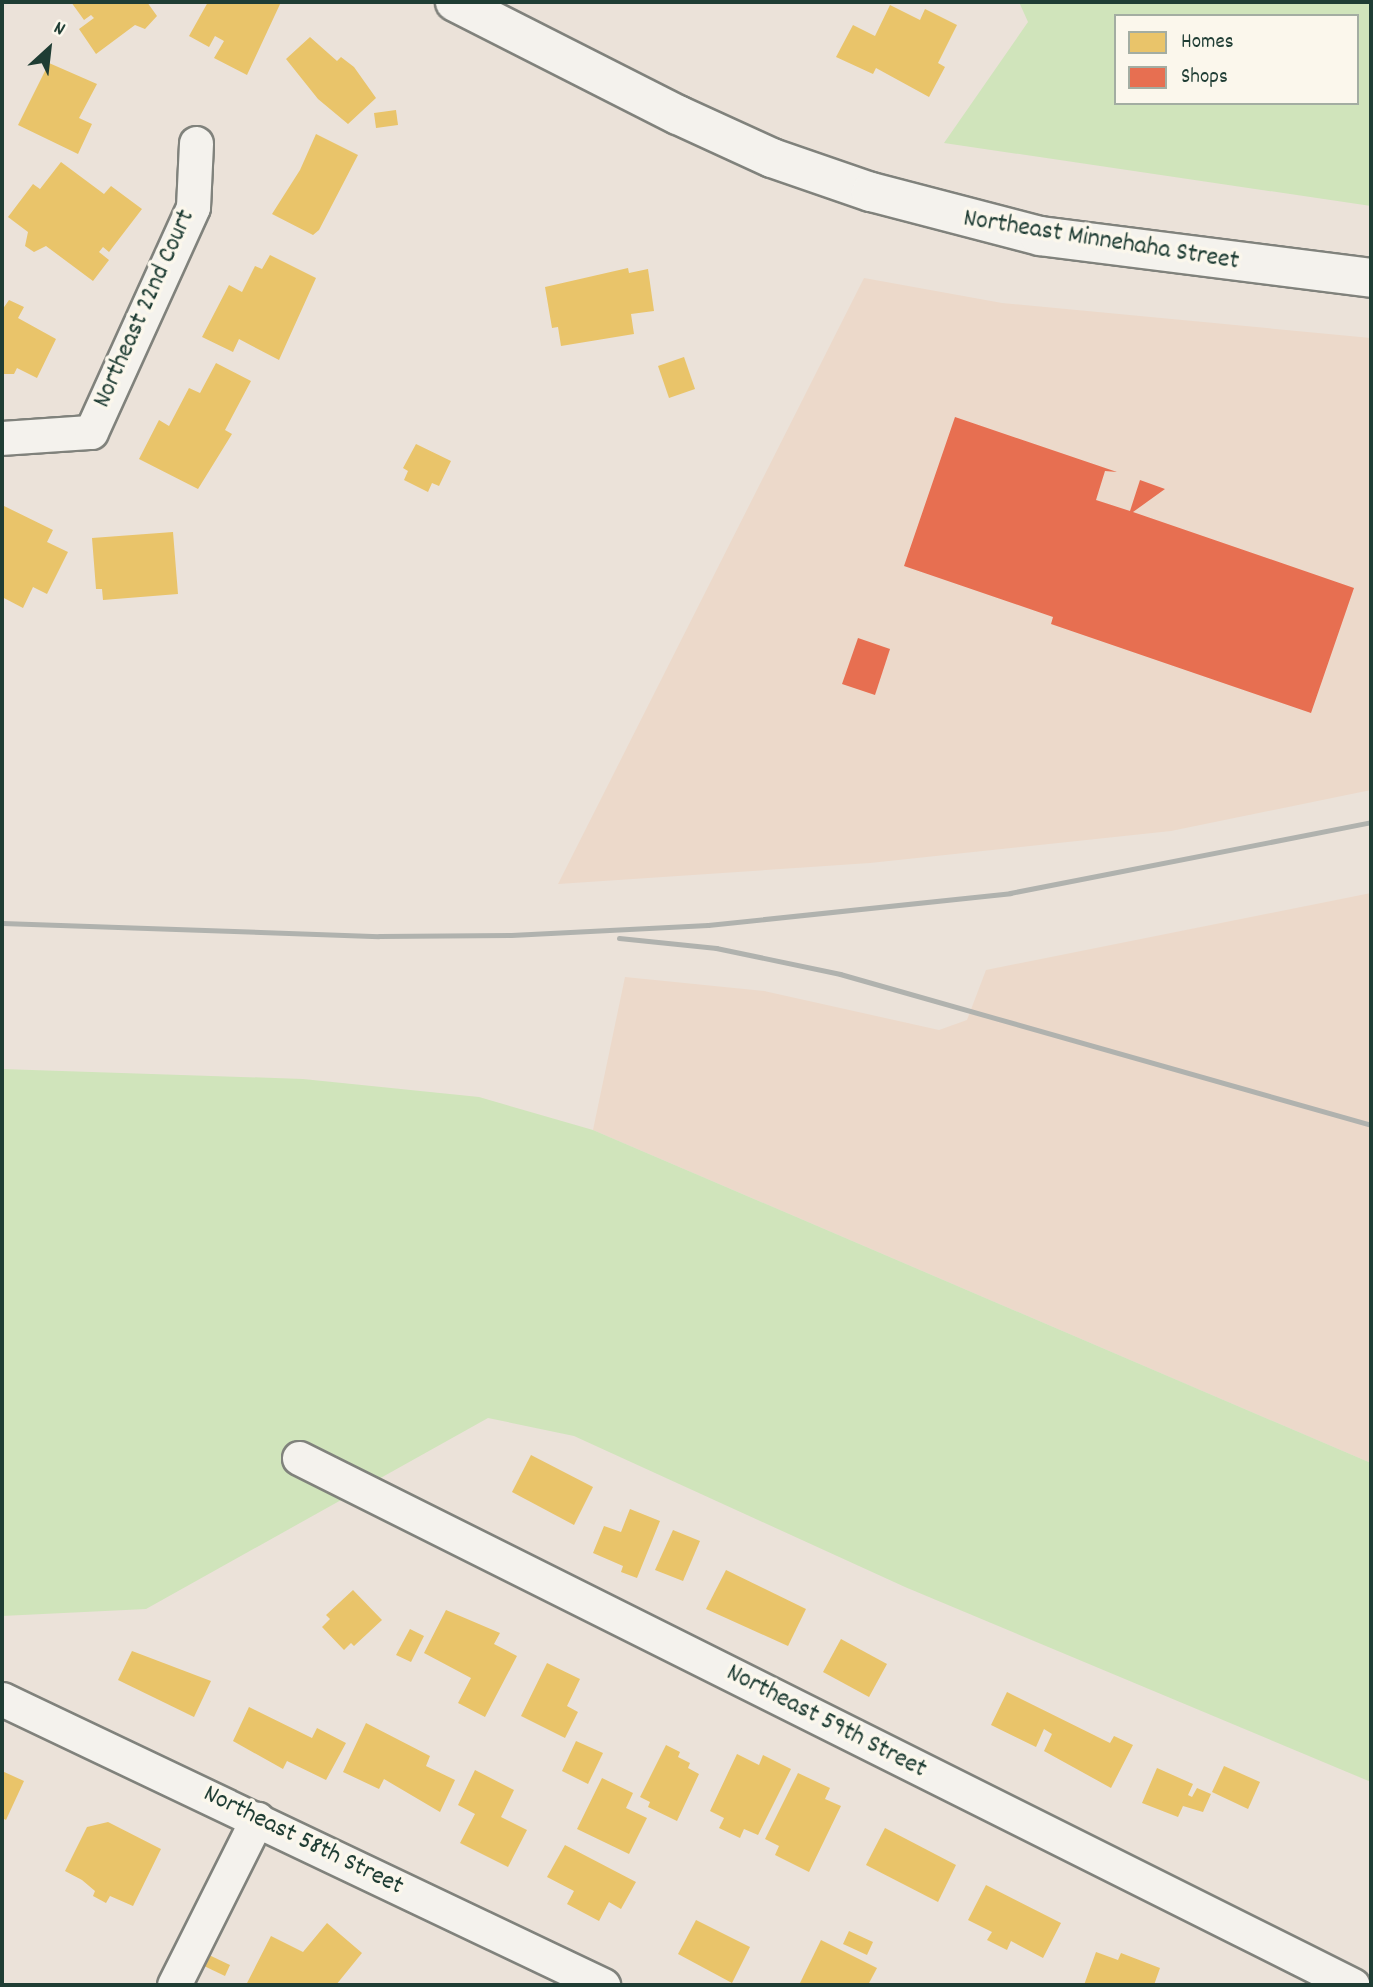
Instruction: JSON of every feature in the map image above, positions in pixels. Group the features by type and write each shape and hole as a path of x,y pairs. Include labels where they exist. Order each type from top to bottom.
{"main road":[{"name":"Northeast Minnehaha Street","path":"455,2 678,115 772,158 871,192 1040,236 1371,278"}],"street":[{"name":"Northeast 22nd Court","path":"2,438 91,432 193,207 197,143"},
{"name":"Northeast 59th Street","path":"299,1458 1353,1985"},
{"name":"Northeast 58th Street","path":"2,1699 603,1985"},
{"path":"174,1985 257,1819"}],"shaded area":[{"path":"864,278 1002,303 1371,338 1371,790 1171,831 870,863 558,884"},
{"path":"1371,893 1371,1463 593,1130 625,977 764,991 939,1030 967,1020 986,970"}],"green space":[{"path":"1019,2 1371,2 1371,206 944,143 1028,22"},
{"path":"2,1069 303,1079 479,1097 593,1130 1371,1463 1371,1782 905,1587 574,1436 488,1418 146,1609 2,1616"}],"building: Homes":[{"path":"71,2 147,2 157,16 145,29 135,25 96,54 79,29 94,18 91,15 84,20"},
{"path":"208,2 281,2 247,75 214,58 224,41 215,36 209,47 189,36"},
{"path":"890,5 920,20 925,9 957,25 938,63 945,67 929,97 876,68 873,74 836,57 853,25 875,36"},
{"path":"310,37 337,61 341,57 354,67 376,98 348,124 318,99 286,59"},
{"path":"49,63 97,84 79,118 92,124 78,154 18,125"},
{"path":"396,110 398,125 376,128 374,113"},
{"path":"316,134 358,155 319,230 313,235 272,214 300,170"},
{"path":"61,162 104,194 111,186 142,209 109,252 103,247 99,252 109,260 93,281 46,246 34,252 25,246 28,232 8,217 33,184 40,189"},
{"path":"270,255 316,278 279,360 239,339 233,352 202,337 229,285 242,292 255,266 262,269"},
{"path":"628,268 629,273 648,269 654,311 631,314 634,334 561,346 558,327 552,328 545,287"},
{"path":"9,300 24,307 18,318 56,339 37,378 17,368 14,374 2,374 2,310"},
{"path":"684,357 695,389 669,398 658,366"},
{"path":"216,363 251,381 225,430 232,434 198,489 139,459 159,420 169,426 189,388 200,393"},
{"path":"416,444 451,461 439,486 432,483 428,492 404,480 408,471 403,468"},
{"path":"2,505 53,530 47,542 68,552 47,594 33,587 23,608 2,597"},
{"path":"173,532 178,594 103,600 102,589 96,589 92,538"},
{"path":"531,1455 593,1487 574,1525 512,1492"},
{"path":"630,1509 660,1521 637,1578 621,1572 623,1566 593,1553 604,1526 621,1532"},
{"path":"673,1530 700,1541 683,1581 655,1570"},
{"path":"726,1570 806,1609 788,1646 706,1609"},
{"path":"353,1590 382,1620 354,1646 351,1643 344,1650 322,1627 330,1619 326,1615"},
{"path":"446,1610 500,1633 494,1644 517,1656 485,1717 458,1703 471,1678 424,1653"},
{"path":"410,1629 424,1636 411,1662 396,1655"},
{"path":"841,1639 887,1664 869,1697 823,1672"},
{"path":"132,1651 211,1681 194,1717 118,1680"},
{"path":"547,1663 580,1679 567,1706 578,1712 565,1738 521,1716"},
{"path":"1007,1692 1110,1743 1114,1736 1133,1745 1111,1788 1044,1751 1052,1734 1044,1729 1036,1747 991,1725"},
{"path":"249,1707 312,1738 317,1728 346,1743 326,1780 287,1761 283,1769 233,1741"},
{"path":"366,1723 430,1756 426,1766 455,1780 440,1812 384,1779 379,1789 343,1772"},
{"path":"576,1741 603,1753 588,1784 562,1771"},
{"path":"666,1745 680,1752 678,1757 690,1763 688,1768 699,1774 677,1821 648,1807 650,1802 640,1797"},
{"path":"737,1754 759,1765 763,1755 791,1769 758,1835 744,1829 740,1838 719,1828 724,1818 710,1811"},
{"path":"1224,1766 1260,1782 1248,1809 1212,1792"},
{"path":"1157,1768 1193,1784 1188,1795 1192,1797 1197,1788 1211,1794 1203,1812 1183,1806 1178,1817 1142,1803"},
{"path":"475,1770 514,1790 501,1817 527,1830 508,1867 460,1843 475,1814 458,1805"},
{"path":"2,1771 24,1781 6,1820 2,1818"},
{"path":"798,1773 830,1788 825,1799 841,1806 809,1872 775,1855 779,1846 765,1839"},
{"path":"602,1778 633,1793 626,1808 647,1818 629,1854 577,1829"},
{"path":"108,1822 161,1849 133,1906 110,1896 106,1903 93,1896 95,1891 82,1880 65,1871 87,1827"},
{"path":"885,1828 956,1865 938,1902 866,1865"},
{"path":"565,1845 636,1882 621,1909 609,1902 599,1921 567,1904 574,1891 547,1877"},
{"path":"986,1885 1061,1923 1043,1958 1011,1941 1007,1950 987,1940 992,1932 968,1920"},
{"path":"696,1920 750,1947 732,1983 678,1954"},
{"path":"327,1923 362,1953 336,1985 246,1985 271,1936 303,1952"},
{"path":"849,1931 873,1942 867,1955 843,1944"},
{"path":"821,1940 877,1968 868,1985 799,1985"},
{"path":"1096,1952 1118,1960 1121,1953 1160,1968 1154,1985 1084,1985"},
{"path":"209,1955 230,1965 225,1976 204,1966"}],"building: Shops":[{"path":"955,417 1117,472 1105,471 1096,500 1130,511 1140,480 1165,489 1133,512 1354,588 1311,713 1051,624 1053,617 904,566"},
{"path":"858,638 890,649 875,695 842,684"}],"railway":[{"path":"2,923 379,936 511,935 708,925 1010,893 1371,822"},
{"path":"619,938 716,948 840,974 1371,1125"}]}
